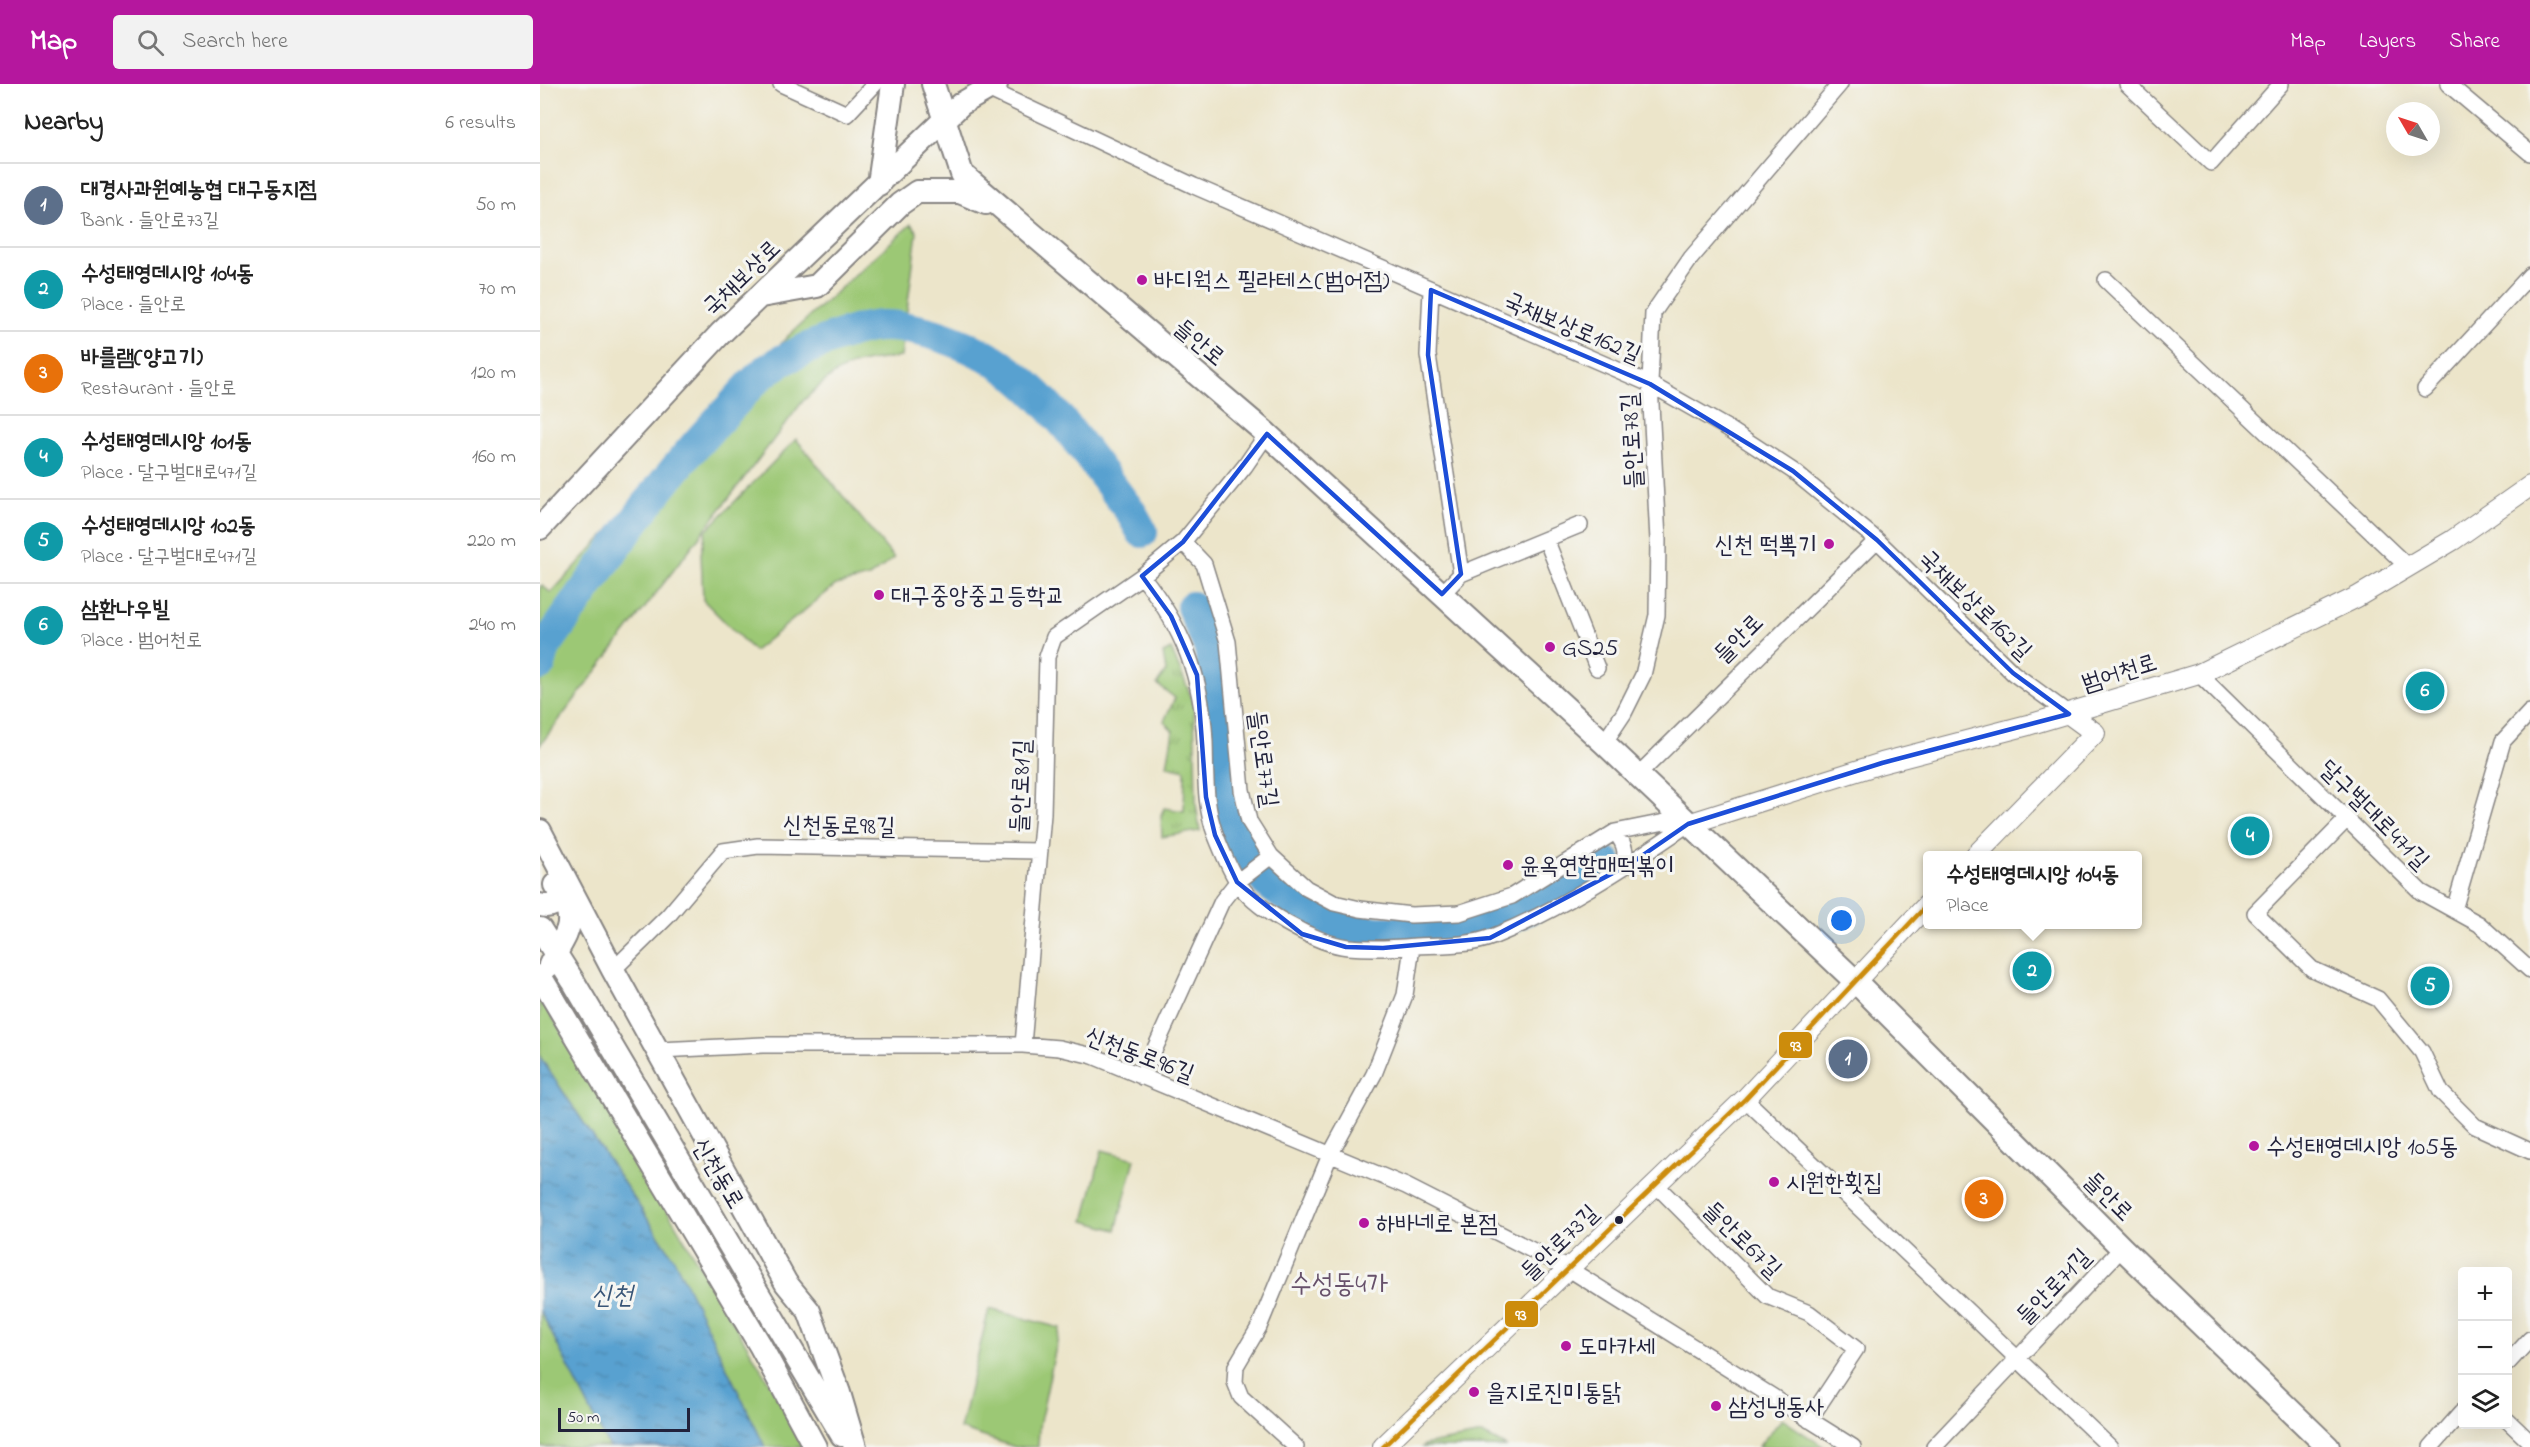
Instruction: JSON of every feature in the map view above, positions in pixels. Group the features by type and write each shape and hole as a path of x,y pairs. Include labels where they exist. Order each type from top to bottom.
{"main road":[{"path":"879,184 893,84"},
{"name":"들안로","path":"933,84 962,174 1267,434 1604,743 1854,980 2122,1248 2328,1447"},
{"name":"국채보상로","path":"540,528 720,334 961,104 993,87"},
{"path":"761,296 817,286 900,204 917,192 960,192 1004,211"},
{"path":"540,831 613,970 786,1283 809,1311 839,1393 855,1447"},
{"path":"540,861 570,912 569,930 542,978 754,1335 815,1447"},
{"path":"540,905 548,907 557,903 562,895"},
{"name":"신천동로","path":"540,929 849,1447"}],"street":[{"path":"781,84 847,114 875,84"},
{"name":"들안로78길","path":"1604,743 1624,713 1643,675 1657,615 1658,540 1650,384 1653,314 1691,258 1840,84"},
{"path":"2127,84 2211,163 2281,84"},
{"path":"2448,84 2530,153"},
{"name":"국채보상로162길","path":"993,87 1173,177 1650,384 1729,429 1793,471 1877,540 2013,673 2069,714"},
{"path":"2425,389 2530,275"},
{"path":"2106,280 2408,567"},
{"path":"1431,290 1428,354 1461,573"},
{"path":"1185,539 1245,466 1267,434"},
{"name":"범어천로","path":"1688,824 1882,763 2069,714 2199,674 2357,597 2453,540 2530,486"},
{"path":"1442,594 1461,573 1580,525"},
{"name":"들안로81길","path":"1023,1045 1046,755 1047,657 1054,637 1142,576 1185,539"},
{"name":"들안로77길","path":"1185,539 1204,564 1228,642 1242,790 1250,821 1270,857 1306,888 1334,903 1412,915 1459,913 1512,896 1615,832 1665,822 1688,824"},
{"path":"1546,539 1597,668"},
{"name":"들안로","path":"1638,775 1877,540"},
{"path":"1142,576 1171,615 1197,675 1204,740 1206,797 1215,835 1237,882 1282,921 1302,934 1346,947 1453,945 1490,938 1546,911 1618,870 1688,824"},
{"name":"달구벌대로471길","path":"2199,674 2421,892 2479,924 2530,970"},
{"path":"2454,910 2503,741 2530,712"},
{"path":"1979,851 2095,732 2069,714"},
{"path":"2348,818 2255,914 2312,969 2378,999 2422,1052 2441,1092 2475,1126 2530,1151"},
{"path":"1615,832 1625,849 1625,861 1618,870"},
{"name":"신천동로98길","path":"613,970 668,916 723,851 739,847 1040,851"},
{"path":"1142,1077 1222,901 1237,882 1270,857"},
{"path":"1854,980 1923,908"},
{"path":"1296,1447 1241,1397 1235,1382 1236,1366 1259,1328 1330,1155 1374,1074 1401,1005 1412,947"},
{"name":"들안로73길","path":"1383,1447 1745,1099 1854,980"},
{"name":"신천동로96길","path":"659,1050 763,1045 1023,1045 1059,1048 1093,1056 1406,1186 1569,1269"},
{"path":"1745,1099 2016,1357"},
{"name":"들안로67길","path":"1656,1185 1767,1296 1809,1313 1856,1348 1809,1420"},
{"name":"들안로71길","path":"1934,1447 2016,1357 2122,1248"},
{"path":"1569,1269 1853,1447"},
{"path":"2512,1359 2530,1339"},
{"name":"들안로71길","path":"2016,1357 2110,1447"},
{"path":"2431,1447 2458,1417"},
{"path":"2512,1425 2530,1442"}],"highlighted area":[{"path":"1431,290 1650,384 1793,471 1877,540 2013,673 2069,714 1882,763 1688,824 1630,864 1490,938 1383,948 1346,947 1302,934 1237,882 1215,835 1206,797 1197,675 1171,616 1142,576 1183,542 1267,434 1442,594 1461,574 1428,355"}],"green space":[{"path":"911,224 917,232 901,357 869,361 847,367 827,379 803,401 540,745 540,587 542,585 551,593 788,336"},
{"path":"796,439 894,558 869,577 836,585 754,651 703,600 701,554 706,531"},
{"path":"1171,649 1194,703 1196,804 1200,831 1162,837 1161,815 1164,808 1184,811 1185,770 1167,766 1173,731 1164,721 1175,698 1157,684 1166,671 1163,653"},
{"path":"540,996 773,1389 803,1447 765,1447 673,1257 540,1057"},
{"path":"1102,1150 1135,1159 1116,1230 1084,1221"},
{"path":"989,1309 1060,1328 1039,1427 1038,1447 1015,1447 960,1429"},
{"path":"540,1310 609,1447 540,1447"},
{"path":"1782,1419 1824,1447 1758,1447"},
{"path":"1482,1434 1507,1447 1422,1447 1424,1445"}],"water":[{"name":"신천","path":"540,1057 673,1257 765,1447 609,1447 540,1310"}],"waterway":[{"path":"540,665 545,647 630,527 676,468 752,383 770,368 794,355 857,330 884,326 900,327 935,335 970,348 1014,374 1062,422 1131,512 1142,532"},
{"path":"1192,607 1210,649 1227,799 1236,837 1266,882 1287,898 1314,914 1345,927 1378,932 1464,930 1503,921 1540,903 1607,863"}],"transit line":[{"name":"93","path":"1383,1447 1745,1099 1923,909"}],"place":[{"name":"바디웍스 필라테스(범어점)","path":"1142,280"},
{"name":"신천 떡뽁기","path":"1829,544"},
{"name":"대구중앙중고등학교","path":"879,595"},
{"name":"GS25","path":"1550,647"},
{"name":"삼환나우빌","path":"2425,691"},
{"name":"수성태영데시앙 101동","path":"2250,836"},
{"name":"윤옥연할매떡볶이","path":"1508,865"},
{"name":"수성태영데시앙 104동","path":"2032,971"},
{"name":"수성태영데시앙 102동","path":"2430,986"},
{"name":"대경사과원예농협 대구동지점","path":"1848,1059"},
{"name":"수성태영데시앙 105동","path":"2254,1146"},
{"name":"시원한횟집","path":"1774,1182"},
{"name":"바를램(양고기)","path":"1984,1199"},
{"name":"하바네로 본점","path":"1364,1223"},
{"name":"도마카세","path":"1566,1346"},
{"name":"을지로진미통닭","path":"1474,1392"},
{"name":"삼성냉동사","path":"1716,1406"}],"district":[{"name":"수성동4가","path":"1339,1283"}]}
